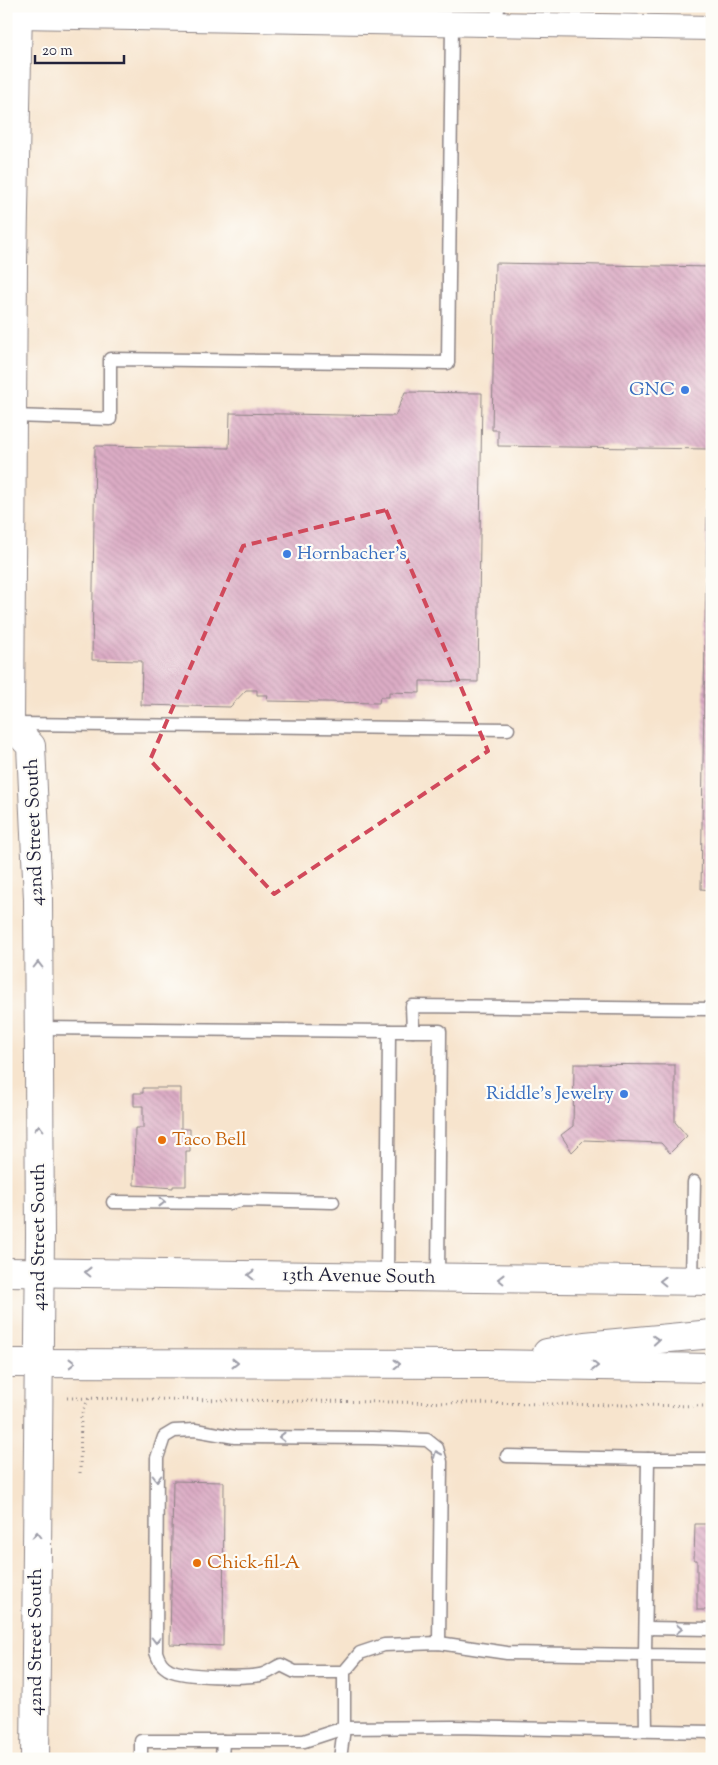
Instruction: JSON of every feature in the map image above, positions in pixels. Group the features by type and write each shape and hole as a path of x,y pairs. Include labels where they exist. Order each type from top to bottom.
{"main road":[{"path":"8,724 12,416 9,384 11,91 18,11"},
{"name":"42nd Street South","path":"8,724 31,746 38,899 39,1272 35,1759"},
{"name":"13th Avenue South","path":"6,1272 702,1281"},
{"path":"487,1364 585,1346 712,1334"},
{"path":"6,1363 487,1364 712,1368"}],"street":[{"path":"18,11 452,22 498,15 712,28"}],"lane":[{"path":"12,416 110,419 110,359 448,363 452,22"},
{"path":"8,724 508,728"},
{"path":"413,1031 412,1006 712,1009"},
{"path":"39,1028 440,1031 438,1278"},
{"path":"387,1277 389,1031"},
{"path":"694,1182 702,1281"},
{"path":"113,1202 230,1203 243,1200 333,1202"},
{"path":"344,1672 295,1672 281,1665 261,1675 227,1676 193,1674 171,1670 159,1662 156,1652 157,1458 164,1436 174,1431 195,1430 235,1436 427,1440 437,1448 441,1462 439,1643"},
{"path":"507,1456 712,1459"},
{"path":"646,1730 645,1655 648,1459"},
{"path":"646,1628 712,1629"},
{"path":"340,1759 344,1728 344,1672 360,1653 384,1645 439,1643 507,1653 712,1656"},
{"path":"141,1759 141,1741 304,1741 344,1728 454,1727 712,1732"},
{"path":"222,1741 222,1759"}],"path":[{"path":"80,1398 712,1406"},
{"path":"80,1473 81,1415 88,1398"}],"highlighted area":[{"path":"386,510 488,751 274,894 150,760 243,546"}],"building":[{"path":"495,263 712,267 712,890 701,889 708,449 498,446 498,430 492,430"},
{"name":"Hornbacher's","path":"405,392 482,393 478,682 420,681 420,693 389,692 389,697 380,697 379,703 267,701 268,695 257,695 257,690 246,690 230,707 141,705 142,661 92,660 95,446 229,448 230,413 395,416"},
{"name":"Riddle's Jewelry","path":"574,1064 675,1065 675,1122 687,1136 670,1153 661,1143 584,1140 572,1152 561,1135 573,1126"},
{"name":"Taco Bell","path":"143,1088 181,1088 181,1129 190,1129 190,1151 186,1151 186,1186 173,1186 173,1188 134,1185 135,1128 143,1128 143,1106 134,1106 134,1093 143,1093"},
{"name":"Chick-fil-A","path":"173,1481 224,1482 223,1646 170,1644"},
{"path":"695,1524 712,1524 712,1610 697,1610 697,1560 694,1560"}],"place":[{"name":"GNC","path":"685,390"},
{"name":"Hornbacher's","path":"287,554"},
{"name":"Riddle's Jewelry","path":"624,1094"},
{"name":"Taco Bell","path":"162,1140"},
{"name":"Chick-fil-A","path":"197,1563"}]}
